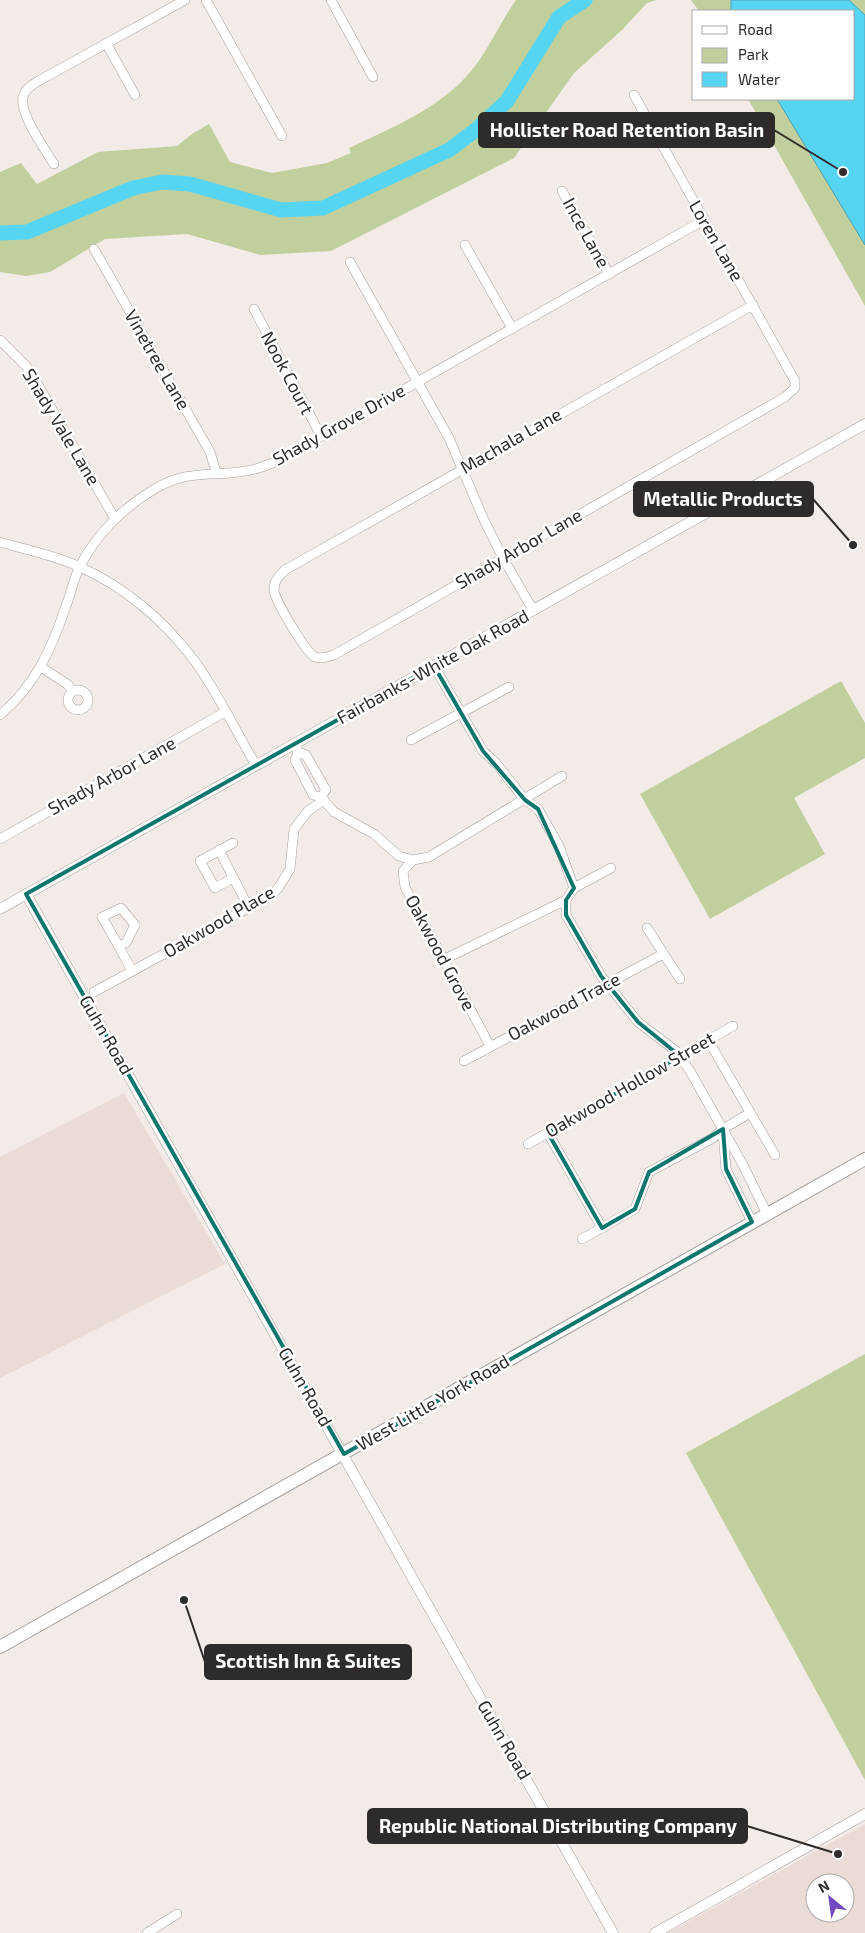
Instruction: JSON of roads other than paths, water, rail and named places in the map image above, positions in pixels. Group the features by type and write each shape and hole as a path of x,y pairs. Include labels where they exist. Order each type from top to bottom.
{"main road":[{"name":"West Little York Road","path":"0,1647 865,1159"}],"street":[{"path":"54,164 26,116 22,102 23,96 30,86 185,0"},
{"path":"206,0 282,136"},
{"path":"331,0 373,77"},
{"path":"106,43 135,95"},
{"name":"Loren Lane","path":"634,95 753,304 794,380 795,388"},
{"name":"Ince Lane","path":"562,191 609,274"},
{"name":"Shady Grove Drive","path":"0,715 20,696 41,667 55,637 80,567 93,545 129,506 163,484 187,476 216,472 247,471 281,459 704,220"},
{"path":"465,245 512,328"},
{"name":"Vinetree Lane","path":"94,249 210,452 216,472"},
{"path":"350,262 449,438 503,558 533,610"},
{"name":"Machala Lane","path":"274,583 277,577 286,570 753,304"},
{"name":"Nook Court","path":"254,309 321,436"},
{"name":"Shady Vale Lane","path":"0,340 22,362 34,378 115,519"},
{"name":"Shady Arbor Lane","path":"274,583 274,594 306,648 314,656 320,658 334,655 785,397 795,388"},
{"name":"Fairbanks-White Oak Road","path":"0,909 256,765 296,748 434,666 865,424"},
{"path":"0,542 80,567 141,605 194,661 256,765"},
{"path":"434,666 483,751 496,763 525,800 538,809 552,833 574,888"},
{"path":"41,667 67,684 73,691"},
{"path":"411,740 509,687"},
{"name":"Shady Arbor Lane","path":"0,839 225,712"},
{"path":"296,748 306,755 326,790 322,798"},
{"path":"296,748 295,760 313,795 322,798 334,812 374,834 399,856 413,860 429,857 562,776"},
{"name":"Oakwood Place","path":"94,992 272,895 290,870 294,829 308,810 322,798"},
{"path":"233,844 200,860 215,888 233,878"},
{"path":"219,850 249,908"},
{"name":"Oakwood Grove","path":"413,860 403,871 405,887 442,960 490,1046"},
{"path":"442,960 566,900 574,888 611,868"},
{"name":"Guhn Road","path":"26,894 613,1933"},
{"path":"566,900 566,916 608,985 638,1022 680,1056 743,1165 767,1214"},
{"path":"647,928 680,979"},
{"path":"118,945 132,971"},
{"name":"Oakwood Trace","path":"464,1061 663,954"},
{"name":"Oakwood Hollow Street","path":"528,1144 732,1026"},
{"path":"708,1040 775,1155"},
{"path":"582,1239 635,1209 649,1172 713,1138 723,1129 750,1113"},
{"path":"723,1129 726,1169 752,1222"},
{"path":"548,1133 602,1228"},
{"path":"655,1933 865,1814"},
{"path":"147,1933 177,1914"}],"water":[{"path":"731,0 849,0 865,15 865,245 778,100 855,100 855,10 731,10"}],"waterway":[{"path":"0,233 27,232 133,188 162,182 190,184 281,210 323,208 449,150 477,129 507,101 559,17 585,0"}],"place":[{"name":"Hollister Road Retention Basin","path":"843,172"},
{"name":"Metallic Products","path":"853,545"},
{"name":"Scottish Inn & Suites","path":"184,1600"},
{"name":"Republic National Distributing Company","path":"838,1854"}]}
